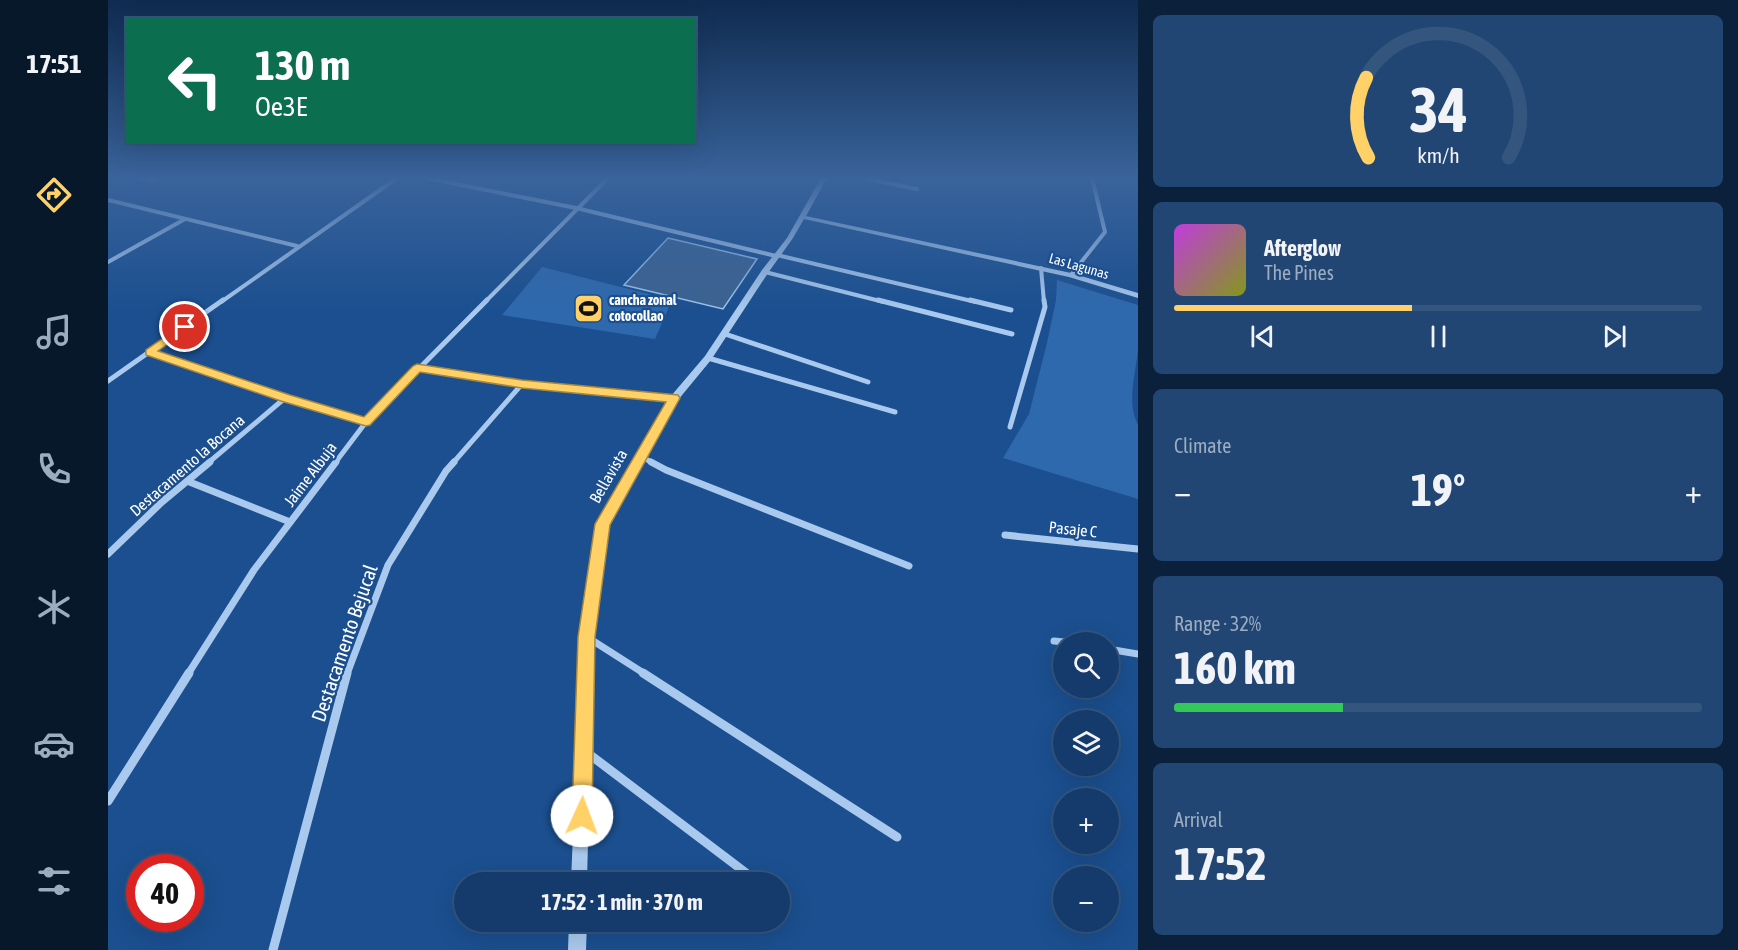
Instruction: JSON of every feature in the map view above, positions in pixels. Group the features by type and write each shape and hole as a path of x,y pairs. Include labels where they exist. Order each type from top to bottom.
{"street":[{"path":"108,262 178,222"},
{"path":"203,222 297,246"},
{"path":"108,381 332,222"},
{"name":"Jaime Albuja","path":"108,801 254,570 366,422 562,222"},
{"path":"636,222 1011,310"},
{"name":"Bellavista","path":"579,872 587,637 603,524 674,398 708,358 800,222"},
{"name":"Las Lagunas","path":"828,222 1071,275 1138,296"},
{"path":"1071,275 1106,232 1103,222"},
{"path":"1010,427 1045,307 1041,268"},
{"path":"765,272 1012,334"},
{"path":"725,333 868,382"},
{"path":"150,352 285,398 366,422"},
{"path":"708,358 895,412"},
{"path":"417,368 522,384 674,398"},
{"name":"Destacamento Bejucal","path":"273,950 341,690 388,565 446,471 522,384"},
{"name":"Destacamento la Bocana","path":"108,554 187,481 285,398"},
{"path":"642,457 677,474 909,566"},
{"path":"187,481 290,522"},
{"name":"Pasaje C","path":"1005,535 1138,549"},
{"path":"587,637 897,837"},
{"path":"1119,651 1138,654"},
{"path":"585,751 745,872"},
{"path":"577,950 578,932"}],"shaded area":[{"path":"668,238 757,259 723,309 624,285"},
{"name":"cancha zonal cotocollao","path":"542,267 672,300 655,339 502,315"},
{"path":"1057,280 1138,305 1138,349 1132,397 1134,416 1138,425 1138,499 1003,458 1029,414 1056,300"}],"place":[{"name":"cancha zonal cotocollao","path":"588,308"}],"route":[{"path":"185,327 150,352 285,398 366,422 417,368 522,384 674,398 603,524 587,637 582,816"}]}
